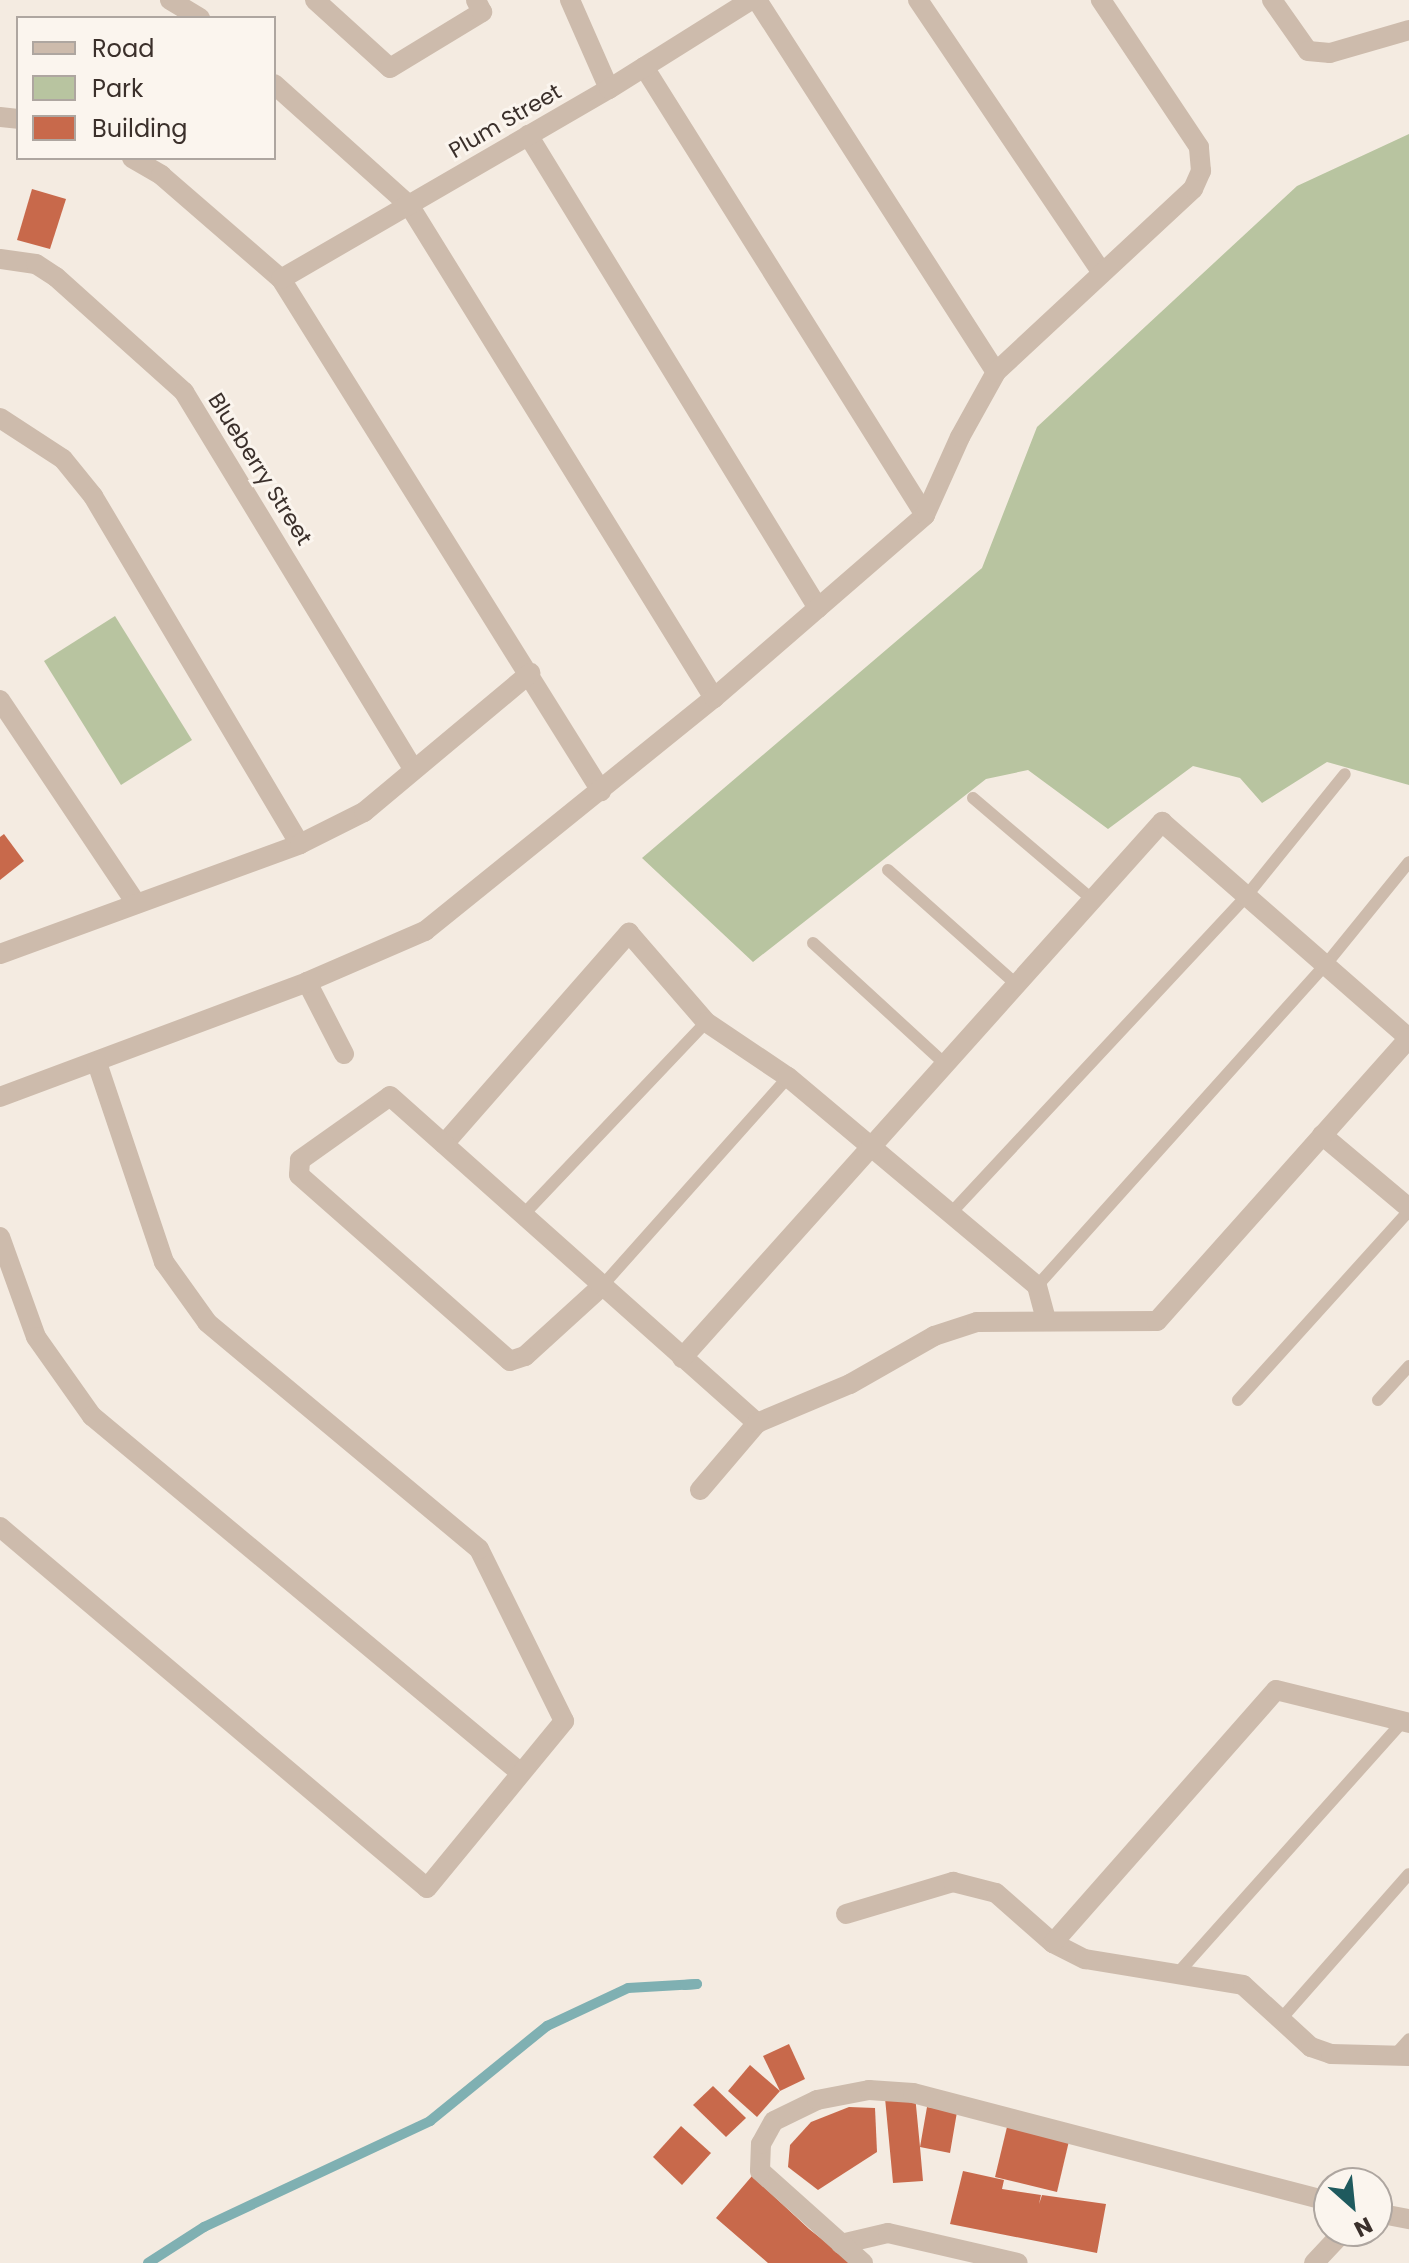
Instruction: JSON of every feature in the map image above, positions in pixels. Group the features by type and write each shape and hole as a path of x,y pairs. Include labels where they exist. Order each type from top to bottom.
{"street":[{"path":"170,0 197,16"},
{"path":"315,0 390,68 482,12 476,0"},
{"path":"570,0 609,89"},
{"name":"Plum Street","path":"281,279 609,89 751,0"},
{"path":"757,0 996,372"},
{"path":"918,0 1101,271"},
{"path":"0,1097 307,982 425,931 714,698 925,515 960,437 996,372 1101,271 1193,189 1201,171 1199,147 1101,0"},
{"path":"1272,0 1308,51 1330,53 1409,30"},
{"path":"644,67 925,515"},
{"path":"276,86 409,205 714,698"},
{"path":"528,135 818,608"},
{"path":"135,160 161,175 281,279 601,791"},
{"name":"Blueberry Street","path":"0,259 36,264 56,277 184,392 414,770"},
{"path":"0,418 63,459 93,496 300,844"},
{"path":"2,951 300,844 364,812 530,673"},
{"path":"0,700 135,902"},
{"path":"682,1358 1162,822 1327,963 1409,1038 1157,1321 977,1322 934,1336 850,1384 757,1423 700,1490"},
{"path":"444,1144 629,933 706,1022 788,1077 1037,1286 1046,1320"},
{"path":"307,982 344,1054"},
{"path":"0,1527 427,1888 564,1721 479,1549 207,1322 164,1262 97,1063"},
{"path":"602,1286 525,1356 510,1361 299,1175 297,1167 300,1160 390,1096 757,1423"},
{"path":"1322,1135 1409,1209"},
{"path":"0,1237 36,1337 92,1416 521,1773"},
{"path":"1053,1943 1276,1690 1406,1722"},
{"path":"846,1914 953,1882 996,1893 1053,1943 1085,1959 1243,1985 1311,2047 1331,2054 1401,2057"},
{"path":"863,2263 760,2171 761,2144 774,2121 817,2100 869,2090 913,2093 1313,2197"},
{"path":"841,2244 888,2233 1018,2263"},
{"path":"1314,2263 1329,2247"}],"lane":[{"path":"951,1213 1248,894 1345,774"},
{"path":"973,798 1093,900"},
{"path":"1037,1286 1327,963 1409,862"},
{"path":"888,870 1017,985"},
{"path":"813,943 946,1065"},
{"path":"523,1215 706,1022"},
{"path":"602,1286 788,1077"},
{"path":"1238,1400 1409,1209"},
{"path":"1378,1400 1409,1366"},
{"path":"1178,1973 1406,1722"},
{"path":"1281,2019 1409,1874"},
{"path":"1401,2057 1409,2039"}],"green space":[{"path":"1409,134 1409,785 1327,762 1262,803 1240,778 1193,766 1108,829 1028,770 986,779 753,962 642,858 982,568 1037,427 1297,186"},
{"path":"115,616 192,740 121,785 44,661"}],"building":[{"path":"32,189 66,199 50,249 17,240"},
{"path":"4,834 24,861 0,880 0,837"},
{"path":"789,2044 805,2079 780,2091 763,2056"},
{"path":"750,2065 780,2091 757,2117 728,2091"},
{"path":"713,2086 746,2118 726,2137 693,2105"},
{"path":"915,2095 923,2181 893,2183 885,2098"},
{"path":"849,2107 875,2108 877,2152 818,2190 788,2167 790,2145 811,2122"},
{"path":"927,2107 957,2112 950,2153 920,2147"},
{"path":"681,2126 711,2153 682,2185 653,2157"},
{"path":"1007,2127 1069,2141 1057,2192 995,2177"},
{"path":"963,2171 1004,2180 1002,2189 1041,2195 1039,2204 1042,2195 1106,2204 1097,2253 950,2224"},
{"path":"752,2176 809,2229 852,2263 768,2263 716,2218"}],"waterway":[{"path":"148,2263 204,2227 430,2121 547,2026 628,1988 697,1984 685,1985"}]}
